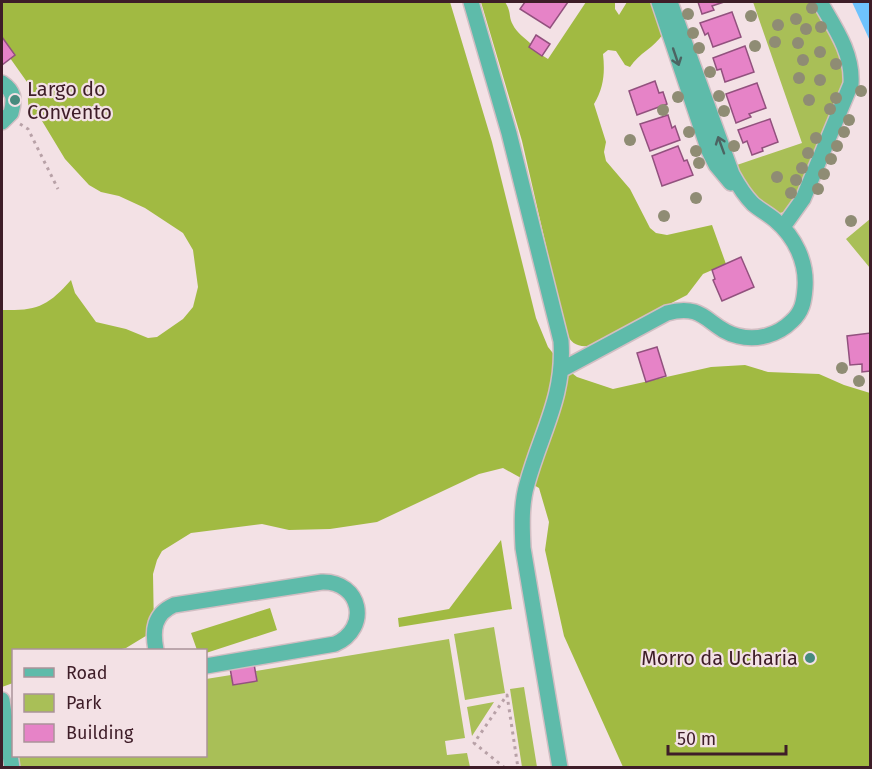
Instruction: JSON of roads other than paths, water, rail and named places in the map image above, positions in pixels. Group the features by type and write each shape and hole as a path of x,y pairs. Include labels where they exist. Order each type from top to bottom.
{"lane":[{"path":"471,2 509,133 559,327 561,370 555,403 526,484 522,526 523,548 560,768"},
{"path":"561,370 668,313 693,311 723,330 741,337 760,337 779,331 796,318 802,309 806,284 799,253 783,227 726,178 709,151 663,20 659,2"},
{"path":"670,2 732,174 747,197"},
{"path":"783,227 802,199 850,84 850,67 845,48 820,2"},
{"path":"2,82 14,96 13,108 5,119"},
{"path":"156,649 154,626 161,613 174,605 322,582 338,584 355,600 356,624 353,631 342,641 207,666"},
{"path":"2,700 12,768"}],"water":[{"path":"852,2 870,2 870,41"}],"place":[{"name":"Largo do Convento","path":"15,100"},
{"name":"Morro da Ucharia","path":"810,658"}]}
